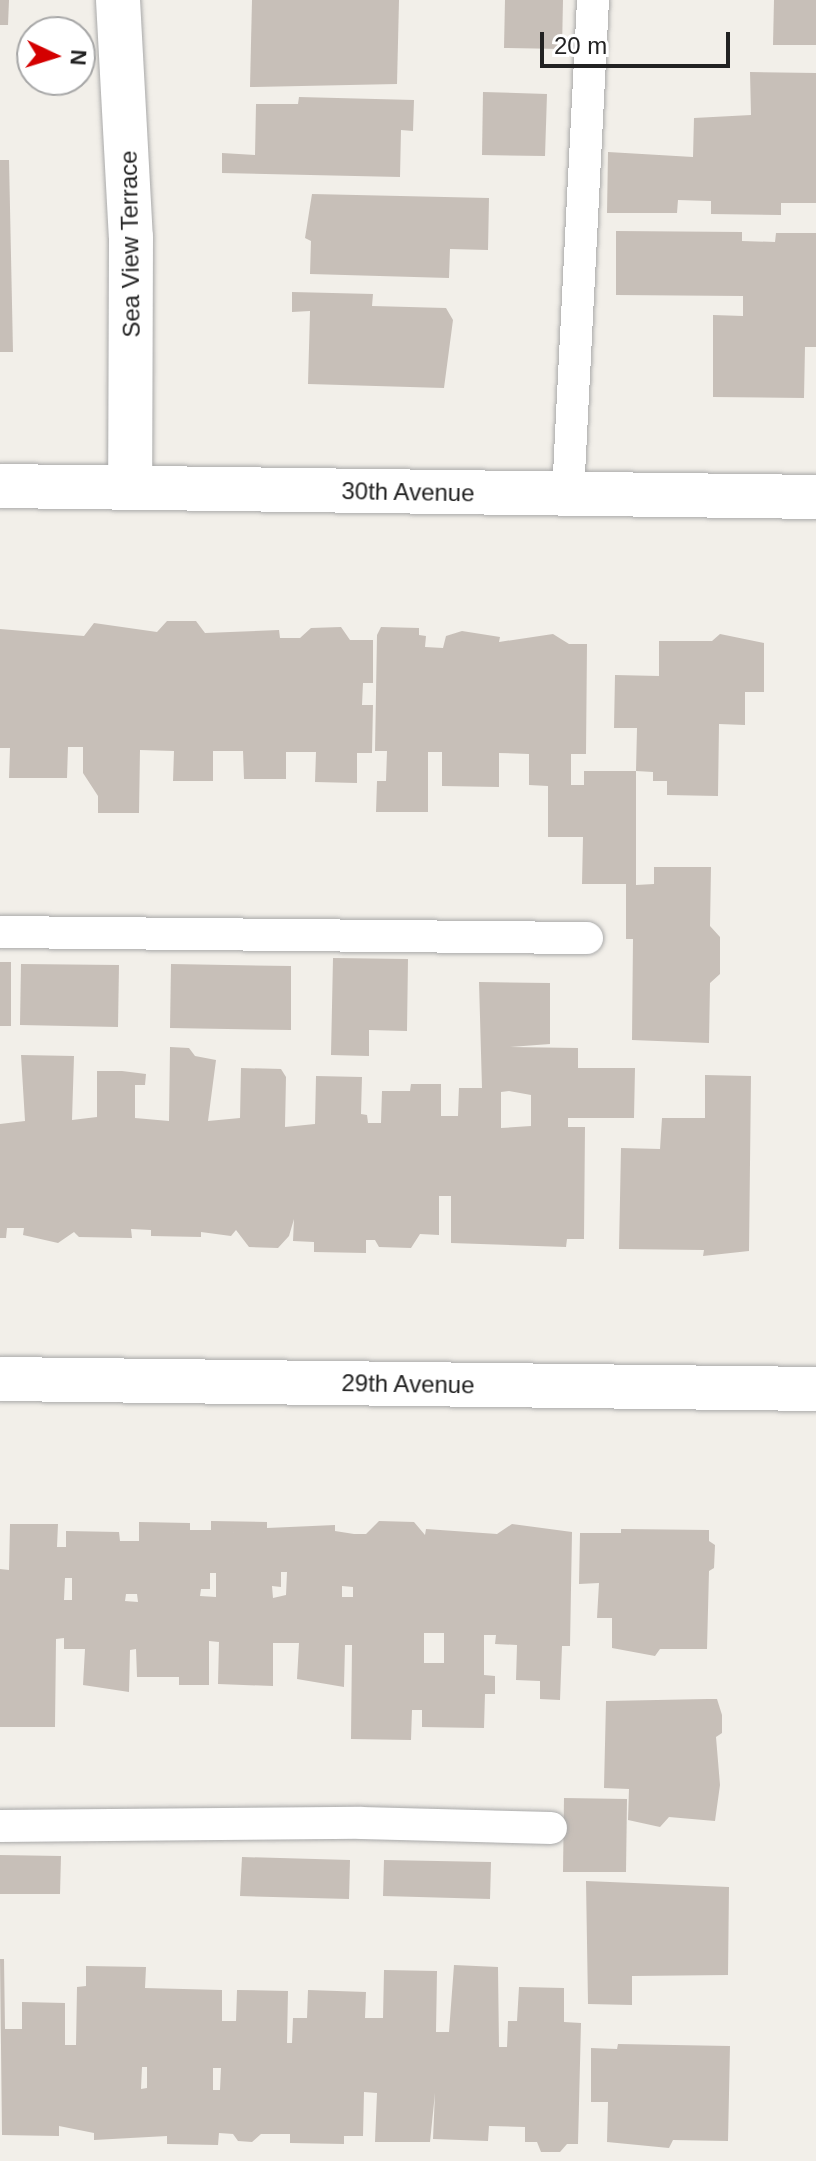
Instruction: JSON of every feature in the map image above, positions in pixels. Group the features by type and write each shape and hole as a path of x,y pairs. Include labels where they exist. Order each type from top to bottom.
{"street":[{"name":"Sea View Terrace","path":"118,0 131,237 130,488"},
{"name":"30th Avenue","path":"0,486 816,497"},
{"name":"29th Avenue","path":"0,1379 816,1389"}],"lane":[{"path":"568,494 593,0"},
{"path":"0,932 587,938"},
{"path":"0,1826 361,1823 551,1828"}],"building":[{"path":"0,0 9,0 8,25 0,25"},
{"path":"252,0 399,0 397,84 250,87"},
{"path":"505,0 563,0 562,49 504,48"},
{"path":"774,0 816,0 816,45 773,45"},
{"path":"750,72 816,73 816,203 781,203 781,215 711,214 711,201 678,200 677,213 607,213 608,152 693,157 694,118 751,115"},
{"path":"483,92 547,94 545,156 482,155"},
{"path":"299,97 414,100 413,131 401,130 400,177 222,173 222,153 255,155 256,104 298,104"},
{"path":"0,160 9,160 13,352 0,352"},
{"path":"312,194 489,198 488,250 450,249 449,278 310,274 311,241 305,238"},
{"path":"616,231 742,232 742,241 775,242 776,233 816,233 816,347 805,347 804,398 713,397 713,315 743,316 743,296 616,295"},
{"path":"292,292 373,294 372,306 446,308 453,320 444,388 308,384 310,311 292,312"},
{"path":"167,621 196,621 205,633 279,630 280,638 300,638 311,628 341,627 350,640 373,640 373,683 363,683 362,705 373,705 372,753 357,753 357,783 315,782 316,752 286,752 286,779 244,779 243,751 213,751 213,781 173,781 174,751 140,750 139,813 98,813 98,796 83,773 83,747 68,747 67,778 9,778 10,748 0,748 0,629 84,636 94,623 157,632"},
{"path":"381,627 419,628 419,635 426,636 425,647 443,648 446,636 462,631 500,637 499,642 553,634 569,644 587,644 586,754 571,754 571,785 584,785 584,771 636,771 636,885 654,884 654,867 711,867 710,926 720,937 720,974 710,983 709,1043 632,1040 633,939 626,939 626,884 582,884 583,837 548,837 548,786 529,785 529,754 499,753 499,787 442,786 442,752 428,752 428,812 376,812 377,781 386,781 387,751 375,751 377,635"},
{"path":"720,634 764,643 764,692 745,692 745,725 719,724 718,796 667,795 667,781 653,781 653,772 636,771 637,728 614,728 615,675 659,676 659,641 712,641"},
{"path":"333,958 408,959 407,1031 369,1030 369,1056 331,1055"},
{"path":"0,962 11,962 11,1026 0,1026"},
{"path":"21,964 119,965 118,1027 20,1025"},
{"path":"171,964 291,966 291,1030 170,1028"},
{"path":"479,982 550,983 550,1044 510,1047 578,1048 578,1068 635,1068 634,1118 568,1118 568,1127 585,1127 584,1239 567,1239 566,1247 451,1243 451,1196 439,1196 439,1235 420,1234 411,1248 379,1247 375,1240 366,1240 366,1253 314,1252 314,1242 293,1241 294,1219 289,1236 278,1248 249,1247 236,1230 231,1236 201,1232 201,1237 151,1236 151,1230 131,1229 132,1238 79,1237 74,1232 58,1243 23,1235 24,1228 7,1228 6,1238 0,1238 0,1124 25,1121 21,1055 74,1056 72,1120 97,1117 97,1071 122,1071 146,1074 145,1085 135,1085 135,1118 169,1121 170,1047 189,1048 195,1056 216,1060 208,1121 240,1118 241,1068 281,1069 286,1077 285,1127 315,1124 316,1076 362,1077 361,1114 367,1115 368,1123 381,1123 382,1091 410,1091 411,1084 441,1084 441,1116 458,1116 459,1088 482,1088","holes":["501,1092 531,1095 531,1126 501,1128"]},
{"path":"705,1075 751,1076 749,1251 703,1256 704,1250 619,1249 621,1148 660,1149 662,1118 705,1118"},
{"path":"211,1521 267,1522 267,1528 335,1525 335,1531 366,1534 379,1521 414,1522 425,1535 426,1529 497,1534 512,1524 572,1532 570,1646 562,1646 560,1700 540,1699 540,1681 516,1680 517,1645 495,1644 496,1635 484,1635 484,1675 495,1676 495,1694 485,1694 484,1728 422,1727 422,1710 412,1710 411,1740 351,1739 352,1645 345,1645 344,1687 297,1679 299,1643 273,1643 273,1686 218,1684 219,1642 209,1641 209,1685 179,1685 179,1677 137,1677 136,1649 130,1650 129,1692 83,1685 85,1649 64,1649 64,1638 56,1639 55,1727 0,1727 0,1569 9,1570 10,1524 58,1524 57,1547 66,1547 66,1531 119,1532 120,1541 139,1541 139,1522 190,1523 190,1530 211,1530","holes":["281,1572 287,1572 286,1595 273,1598 272,1586 281,1587","210,1573 216,1573 216,1597 200,1596 201,1589 210,1589","65,1578 72,1578 72,1600 64,1600","342,1586 353,1587 353,1597 342,1597","126,1594 137,1594 138,1602 125,1601","424,1633 444,1633 444,1663 424,1663"]},
{"path":"621,1529 709,1530 709,1541 715,1545 714,1568 709,1571 707,1649 660,1649 655,1656 612,1648 612,1618 597,1618 599,1583 579,1584 580,1533 621,1533"},
{"path":"717,1699 722,1715 722,1733 716,1737 720,1785 715,1821 669,1817 660,1827 628,1820 629,1789 604,1788 606,1701"},
{"path":"564,1798 627,1799 626,1872 563,1872"},
{"path":"0,1855 61,1856 60,1894 0,1894"},
{"path":"242,1857 350,1860 349,1899 240,1896"},
{"path":"384,1860 491,1862 490,1899 383,1896"},
{"path":"586,1881 729,1887 728,1975 632,1976 632,2005 588,2004"},
{"path":"0,1959 4,1959 5,2029 22,2029 22,2002 65,2003 65,2045 76,2045 77,1987 86,1986 86,1966 146,1967 145,1988 222,1990 222,2021 236,2021 237,1990 288,1991 287,2043 292,2043 293,2018 307,2018 308,1990 366,1992 365,2018 383,2018 384,1970 437,1971 436,2032 449,2032 454,1965 498,1967 499,2047 507,2047 508,2021 517,2021 519,1987 564,1988 564,2022 581,2023 578,2144 567,2144 560,2152 541,2152 537,2142 525,2142 525,2127 489,2126 488,2141 433,2139 435,2093 430,2142 375,2142 377,2093 364,2092 363,2136 344,2136 344,2144 290,2143 290,2134 261,2134 252,2142 238,2141 233,2134 219,2133 218,2145 167,2144 167,2136 94,2140 94,2133 59,2126 59,2136 2,2135","holes":["142,2067 147,2067 147,2088 141,2089","213,2068 221,2068 220,2090 213,2090"]},
{"path":"618,2044 730,2046 728,2141 673,2140 669,2148 607,2142 608,2102 591,2102 591,2048 617,2049"}]}
